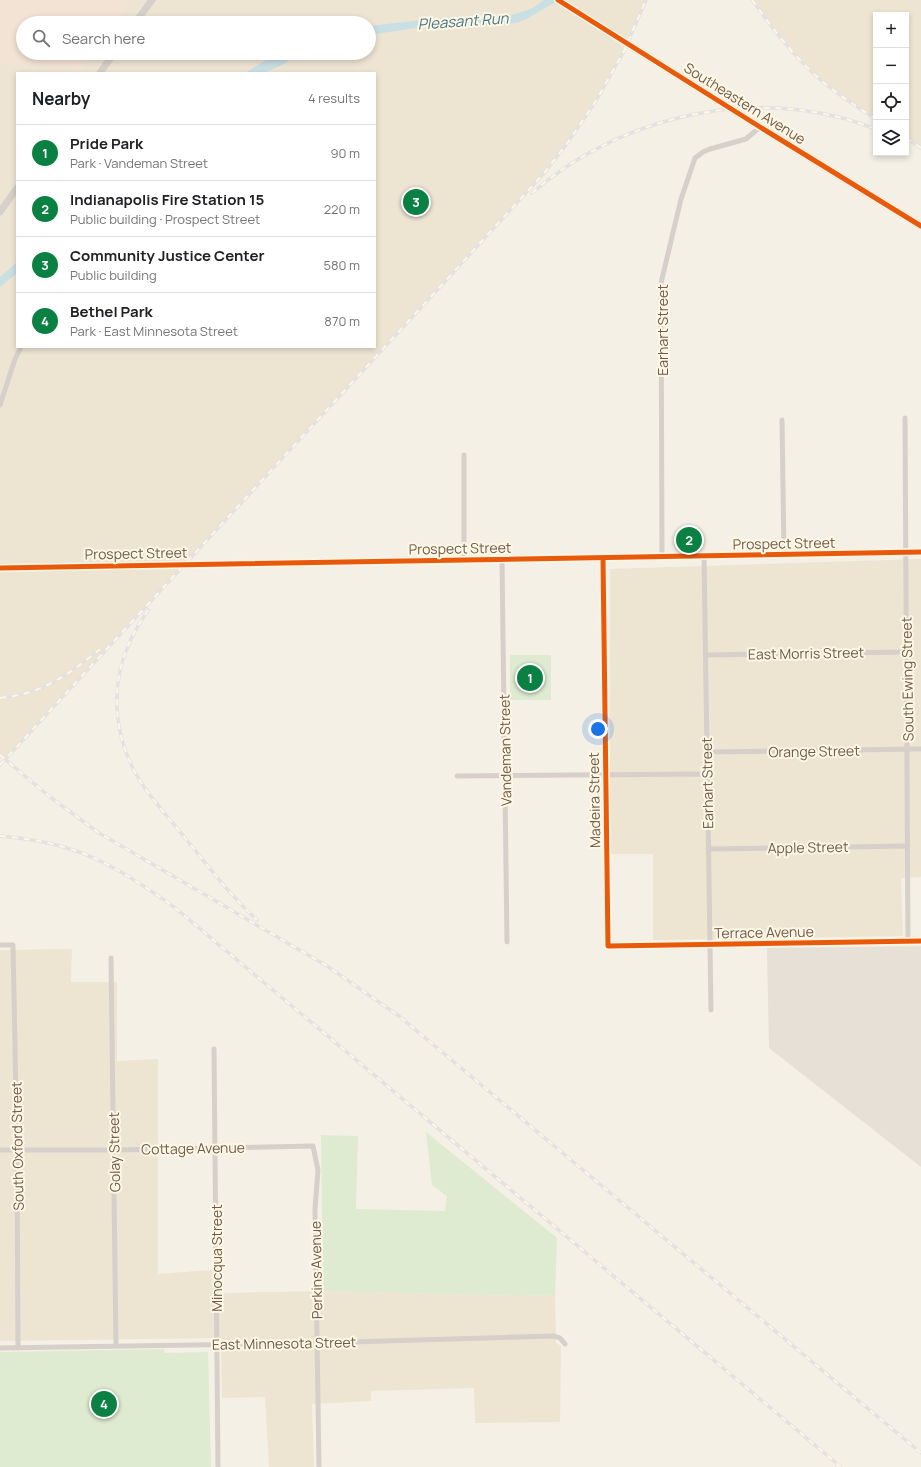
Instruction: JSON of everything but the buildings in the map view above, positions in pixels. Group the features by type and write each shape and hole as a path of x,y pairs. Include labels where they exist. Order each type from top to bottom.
{"main road":[{"path":"140,16 152,0"},
{"name":"Southeastern Avenue","path":"558,0 760,128 921,226"},
{"path":"101,72 109,60"},
{"path":"0,212 16,189"},
{"name":"Prospect Street","path":"0,568 921,552"}],"street":[{"name":"Earhart Street","path":"662,556 661,283 681,199 695,158 710,148 746,139 760,128"},
{"path":"0,405 15,359 20,348"},
{"name":"South Ewing Street","path":"905,418 908,941"},
{"path":"782,420 784,555"},
{"path":"464,455 464,560"},
{"name":"Earhart Street","path":"704,556 711,1010"},
{"name":"Madeira Street","path":"603,558 608,946"},
{"name":"Vandeman Street","path":"502,559 507,942"},
{"name":"East Morris Street","path":"705,655 907,652"},
{"name":"Orange Street","path":"707,752 921,749"},
{"path":"457,776 707,774"},
{"name":"Apple Street","path":"708,849 908,846"},
{"name":"Terrace Avenue","path":"608,946 921,941"},
{"name":"South Oxford Street","path":"0,945 14,945 18,1348"},
{"name":"Golay Street","path":"111,958 116,1346"},
{"name":"Minocqua Street","path":"214,1049 218,1467"},
{"name":"Cottage Avenue","path":"0,1150 114,1150 313,1146"},
{"name":"Perkins Avenue","path":"313,1146 318,1170 315,1209 319,1467"},
{"name":"East Minnesota Street","path":"0,1348 317,1343 554,1336 560,1338 564,1344"}],"shaded area":[{"path":"0,0 646,0 624,51 596,101 566,145 545,172 5,760 0,755"},
{"path":"0,0 133,0 121,16 16,16 16,60 89,60 80,72 72,66 0,65"},
{"path":"752,0 921,0 921,148 909,140 909,12 873,12 873,117 834,91 814,74 778,35"},
{"path":"921,559 921,877 901,878 903,936 653,940 653,854 610,854 610,569"},
{"path":"921,946 921,1167 769,1048 767,948"},
{"path":"72,949 71,982 117,982 117,1061 158,1059 158,1274 223,1269 222,1293 323,1291 517,1296 555,1295 556,1343 561,1346 560,1422 475,1423 474,1388 371,1391 371,1401 312,1404 314,1467 269,1467 265,1397 222,1398 221,1338 0,1341 0,950"}],"green space":[{"path":"510,655 551,655 551,700 510,700"},
{"path":"426,1132 557,1238 555,1295 517,1296 323,1291 321,1135 358,1136 356,1209 445,1211 447,1196 432,1185"},
{"path":"164,1349 165,1353 208,1352 211,1467 0,1467 0,1352"}],"water":[{"name":"Pleasant Run","path":"544,0 559,0 528,18 519,22 505,25 457,26 448,23 376,34 376,25 440,18 509,16 533,8"},
{"path":"266,60 289,60 266,72 247,72"},
{"path":"16,263 16,274 0,287 0,277"}],"railway":[{"path":"0,765 545,172 566,145 596,101 624,51 646,0"},
{"path":"752,0 789,48 805,66 836,92 873,117"},
{"path":"532,193 565,168 600,147 638,130 678,118 719,110 760,108 801,110 842,118 873,128"},
{"path":"909,140 921,148"},
{"path":"148,610 131,639 119,674 117,711 119,729 124,747 140,781 150,796 238,901 257,920"},
{"path":"0,698 15,696 42,688 66,675 100,649"},
{"path":"0,755 50,797 99,833 327,966 399,1016 921,1453"},
{"path":"0,836 42,842 81,853 109,865 123,873 174,907 841,1467"}],"cycle path":[{"path":"558,0 921,226"},
{"path":"0,568 921,552"},
{"path":"603,558 608,946 921,941"}],"place":[{"name":"Community Justice Center","path":"416,202"},
{"name":"Indianapolis Fire Station 15","path":"689,540"},
{"name":"Pride Park","path":"530,678"},
{"name":"Bethel Park","path":"104,1404"}]}
